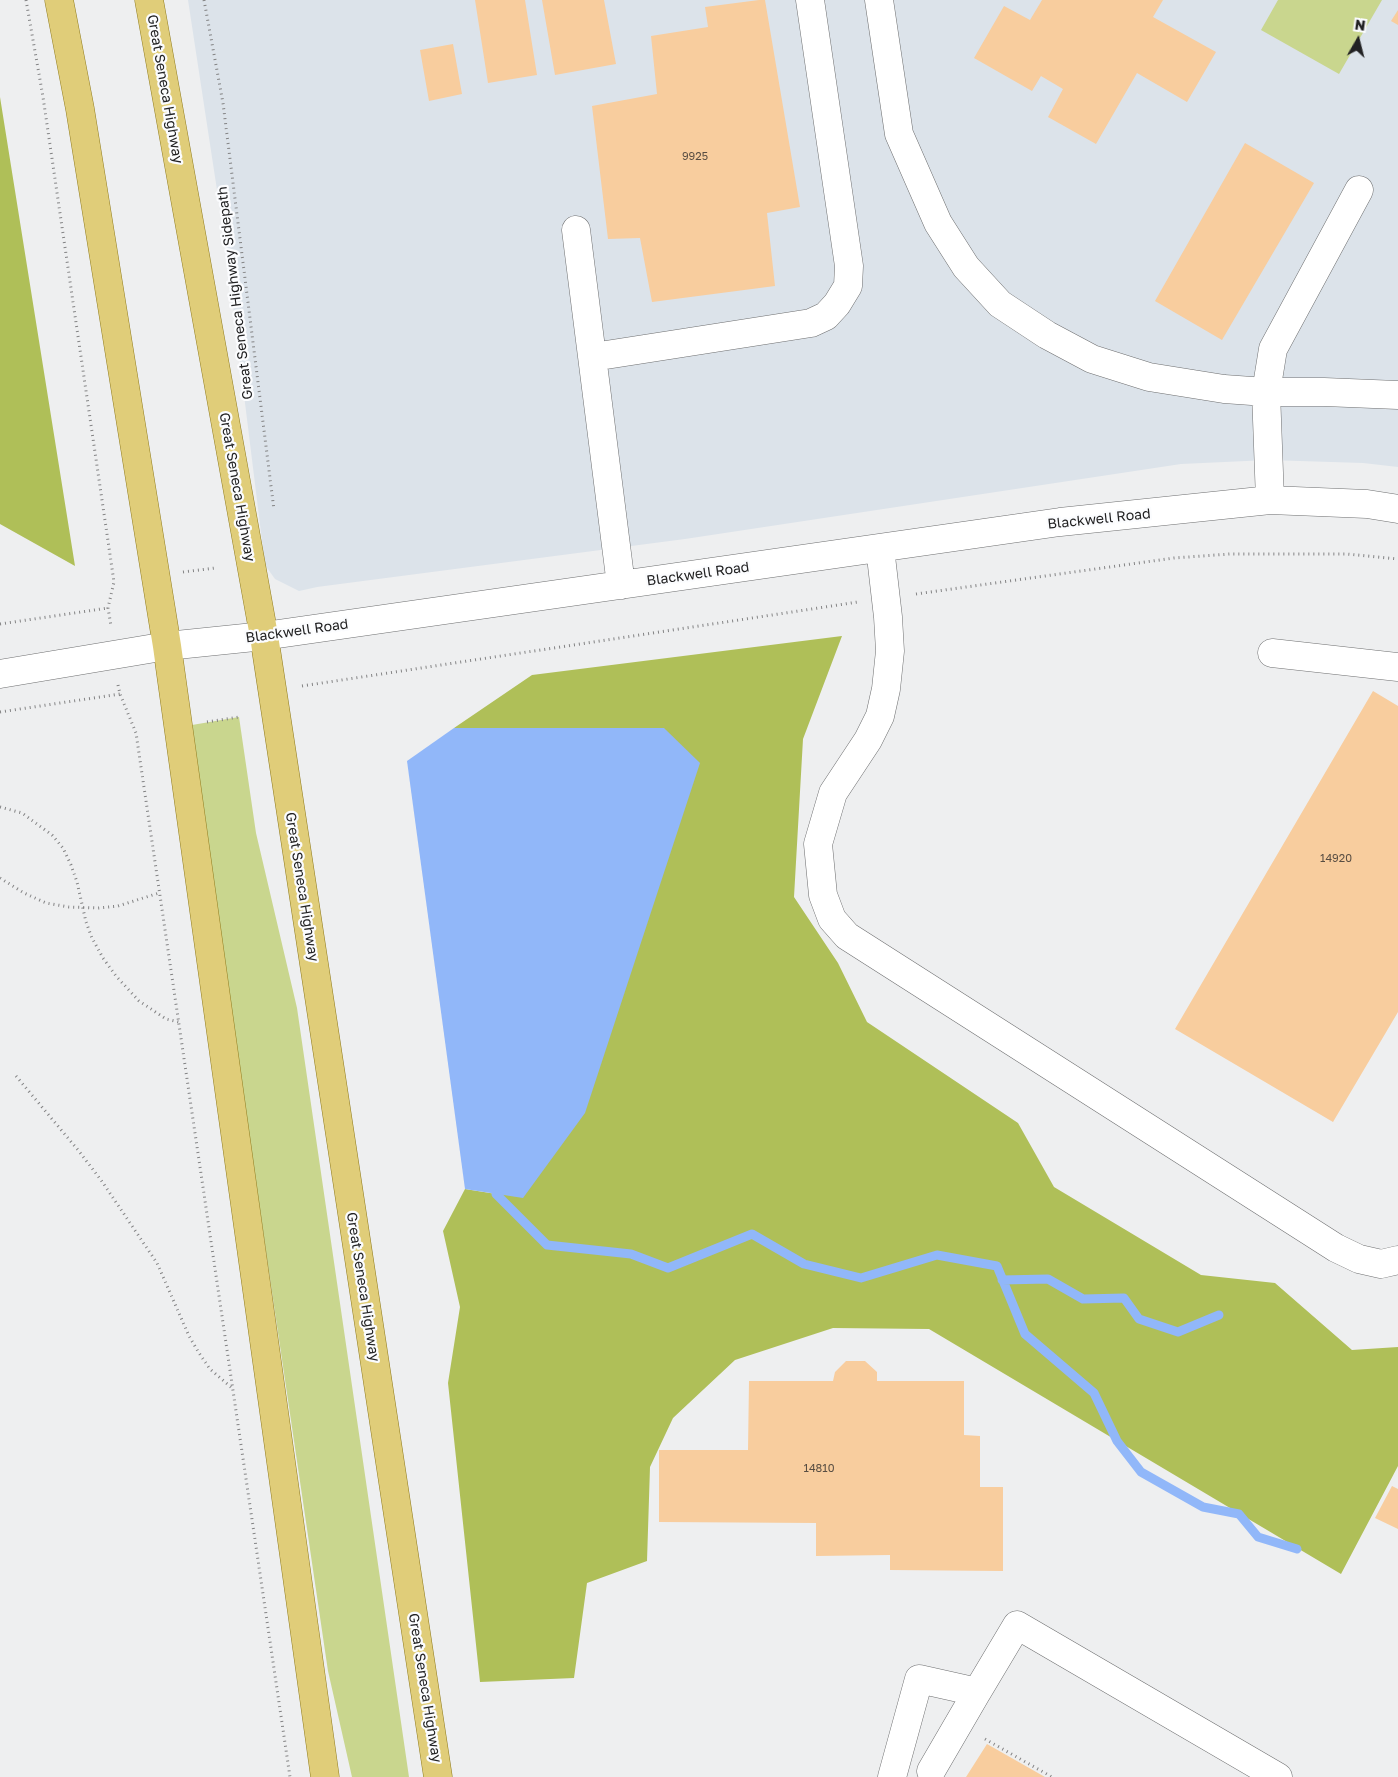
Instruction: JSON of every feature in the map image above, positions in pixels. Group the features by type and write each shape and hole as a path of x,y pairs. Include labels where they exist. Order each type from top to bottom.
{"main road":[{"path":"59,0 80,108 167,646 325,1777"},
{"name":"Great Seneca Highway","path":"149,0 264,636 438,1777"}],"street":[{"path":"593,357 811,323 826,316 837,304 848,286 849,266 810,0"},
{"path":"879,0 899,134 938,223 966,267 1000,304 1047,334 1092,359 1149,377 1224,390 1398,395"},
{"path":"1270,500 1266,392 1272,349 1359,190"},
{"path":"576,230 621,586"},
{"name":"Blackwell Road","path":"0,674 167,646 264,636 1060,522 1270,500 1367,504 1398,509"},
{"path":"880,548 890,651 886,689 880,716 868,740 832,793 818,844 823,894 832,919 847,936 1336,1248 1359,1259 1381,1264 1398,1260"},
{"path":"1272,653 1398,667"},
{"path":"931,1771 1017,1624 1278,1777"},
{"path":"892,1777 919,1679 977,1692"}],"path":[{"path":"26,0 43,97 114,582 108,608 111,626"},
{"name":"Great Seneca Highway Sidepath","path":"204,0 223,103 274,512"},
{"path":"302,686 885,598 1184,557 1290,553 1347,554 1398,560"},
{"path":"183,572 215,568"},
{"path":"0,624 108,608"},
{"path":"0,712 120,694 136,733 290,1777"},
{"path":"201,723 239,717"},
{"path":"0,808 13,809 22,813 52,835 63,848 72,864 82,908 92,938 103,958 116,976 140,1001 166,1019 179,1022"},
{"path":"0,878 24,893 46,903 82,908 118,906 160,893"},
{"path":"16,1076 78,1150 100,1180 157,1263 189,1336 199,1353 210,1369 233,1389"},
{"path":"978,1735 1052,1777"}],"shaded area":[{"path":"188,0 1398,0 1398,467 1363,463 1268,460 1181,464 685,539 317,587 299,591 275,579 265,565 226,249"}],"green space":[{"path":"1278,0 1382,0 1339,74 1261,30"},
{"path":"0,97 75,566 0,524"},
{"path":"842,636 803,739 794,897 838,963 867,1022 1018,1123 1054,1187 1201,1275 1275,1283 1352,1350 1398,1347 1398,1466 1341,1574 929,1329 833,1328 735,1360 673,1418 650,1467 647,1561 587,1583 574,1678 480,1682 448,1383 460,1307 443,1231 465,1189 496,1194 664,728 454,728 532,675"},
{"path":"239,717 256,833 297,1008 409,1777 352,1777 328,1671 197,784 192,725"}],"water":[{"path":"454,728 664,728 700,763 585,1113 523,1198 465,1189 407,761"}],"building":[{"path":"475,0 525,0 537,75 488,83"},
{"path":"542,0 604,0 616,64 555,75"},
{"path":"765,0 800,207 767,213 775,286 652,302 640,238 608,239 592,106 657,94 651,36 708,27 705,7"},
{"path":"1042,0 1163,0 1153,17 1216,52 1187,102 1137,73 1096,144 1048,117 1063,89 1041,76 1032,91 974,58 1004,6 1030,20"},
{"path":"1398,10 1398,25 1391,21"},
{"path":"453,44 462,94 429,101 420,50"},
{"path":"1245,143 1314,183 1222,340 1155,301"},
{"path":"1373,691 1398,706 1398,1012 1333,1122 1175,1029"},
{"path":"846,1361 865,1361 877,1372 877,1381 964,1381 964,1435 980,1436 980,1487 1003,1487 1003,1571 890,1570 890,1555 816,1556 816,1523 659,1522 659,1450 748,1450 749,1381 833,1381 835,1372"},
{"path":"1392,1486 1398,1489 1398,1529 1375,1518"},
{"path":"987,1744 1045,1777 966,1777"}],"waterway":[{"path":"496,1194 547,1245 631,1254 668,1268 752,1234 804,1264 861,1278 937,1255 997,1266 1025,1334 1094,1393 1117,1441 1141,1472 1203,1507 1239,1514 1258,1537 1297,1549"},
{"path":"1002,1280 1048,1279 1083,1299 1124,1298 1139,1319 1178,1332 1219,1315"}]}
